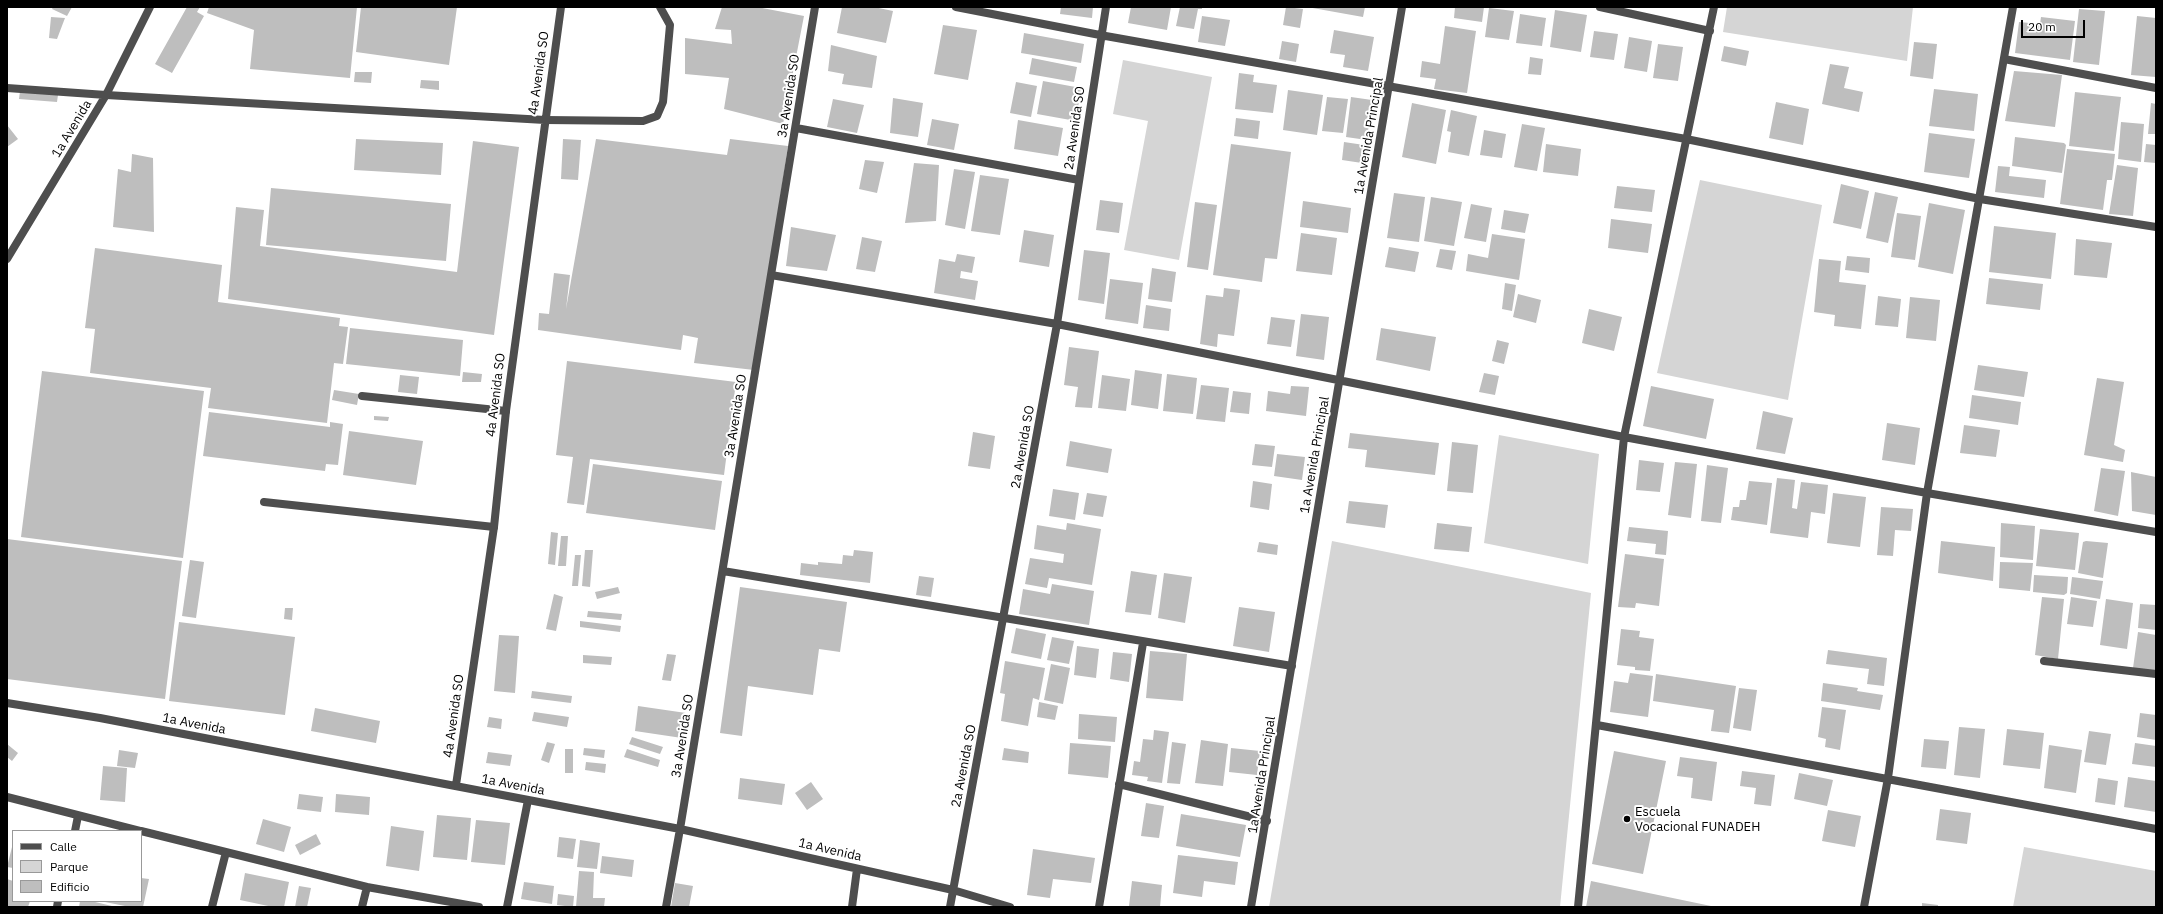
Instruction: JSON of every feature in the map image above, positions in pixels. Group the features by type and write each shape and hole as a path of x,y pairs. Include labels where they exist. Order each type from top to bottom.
{"street":[{"name":"1a Avenida","path":"7,258 106,95 150,7"},
{"name":"4a Avenida SO","path":"456,785 494,527 506,411 561,7"},
{"path":"7,88 545,120 643,121 657,116 662,102 670,25 660,7"},
{"name":"3a Avenida SO","path":"666,907 815,7"},
{"path":"956,7 1100,35 1686,139 1980,199 2156,227"},
{"name":"2a Avenida SO","path":"950,907 1057,324 1100,35 1106,7"},
{"name":"1a Avenida Principal","path":"1251,907 1267,821 1390,87 1402,7"},
{"path":"1600,7 1710,31"},
{"path":"1578,907 1624,437 1714,7"},
{"path":"1864,907 1888,778 1928,493 2013,7"},
{"path":"2004,58 2156,88"},
{"path":"796,128 1079,180"},
{"path":"771,275 1057,324 1624,437 1928,493 2156,532"},
{"path":"362,396 506,411"},
{"path":"264,502 494,527"},
{"path":"722,571 1143,643 1292,666"},
{"path":"1099,907 1143,643"},
{"path":"2044,661 2156,674"},
{"name":"1a Avenida","path":"7,703 100,718 680,829 953,890 1010,907"},
{"path":"1597,725 2156,828"},
{"path":"1119,784 1267,821"},
{"path":"7,797 137,830"},
{"path":"507,907 528,800"},
{"path":"74,830 78,816"},
{"path":"142,831 367,887 479,907"},
{"path":"212,907 226,852"},
{"path":"852,907 857,869"},
{"path":"362,907 367,887"}],"green space":[{"path":"1727,7 1913,7 1907,61 1723,32"},
{"path":"1123,60 1212,77 1179,260 1124,250 1148,121 1113,114"},
{"path":"1700,180 1822,205 1788,400 1657,373"},
{"path":"1499,435 1599,454 1588,564 1484,543"},
{"path":"1332,541 1591,593 1560,907 1269,907"},
{"path":"2024,847 2156,871 2156,907 2013,907"}],"building":[{"path":"53,7 72,7 67,16 52,9"},
{"path":"187,7 200,7 197,12 204,16 172,73 155,64"},
{"path":"209,7 357,7 350,78 250,69 254,30 207,13"},
{"path":"361,7 457,7 449,65 356,52"},
{"path":"722,7 757,7 804,16 783,124 724,109 729,78 685,74 685,38 732,44 731,30 715,29"},
{"path":"842,7 874,7 893,11 886,43 837,33"},
{"path":"1061,7 1093,7 1092,18 1060,14"},
{"path":"1131,7 1171,7 1167,30 1128,23"},
{"path":"1180,7 1202,7 1202,9 1198,9 1194,29 1176,26"},
{"path":"1286,7 1303,9 1300,28 1283,25"},
{"path":"1307,7 1365,7 1363,17"},
{"path":"1455,7 1484,7 1482,22 1454,18"},
{"path":"1489,8 1514,11 1509,40 1485,37"},
{"path":"2079,9 2105,11 2099,65 2073,62"},
{"path":"1555,10 1587,15 1581,52 1550,47"},
{"path":"1520,14 1546,18 1542,46 1516,43"},
{"path":"1202,16 1230,20 1225,46 1198,42"},
{"path":"2137,16 2156,18 2156,77 2131,75"},
{"path":"51,17 65,18 57,39 49,38"},
{"path":"2041,17 2075,21 2070,60 2015,53 2019,22 2040,24"},
{"path":"943,25 977,30 968,80 934,74"},
{"path":"1445,26 1476,31 1467,93 1434,89 1436,79 1420,77 1422,61 1440,64"},
{"path":"1334,30 1374,37 1368,71 1343,67 1345,55 1330,53"},
{"path":"1594,31 1618,34 1614,60 1590,57"},
{"path":"1024,33 1084,44 1081,63 1021,53"},
{"path":"1629,37 1652,41 1647,72 1624,68"},
{"path":"1282,41 1299,44 1296,62 1279,59"},
{"path":"1914,42 1937,44 1933,79 1910,76"},
{"path":"1658,44 1683,47 1678,81 1653,78"},
{"path":"831,45 877,56 872,88 842,84 844,74 828,71"},
{"path":"1724,46 1749,51 1746,66 1721,61"},
{"path":"1530,57 1543,59 1541,75 1528,74"},
{"path":"1032,58 1077,67 1074,82 1029,74"},
{"path":"1830,64 1849,67 1844,88 1863,92 1859,112 1822,104"},
{"path":"2014,71 2062,75 2055,127 2005,121"},
{"path":"355,72 372,72 371,83 354,82"},
{"path":"1239,73 1254,75 1253,82 1277,85 1273,113 1235,109"},
{"path":"421,80 439,81 439,90 420,88"},
{"path":"1043,81 1081,88 1076,121 1037,114"},
{"path":"1016,82 1037,86 1031,117 1010,113"},
{"path":"1934,89 1978,94 1974,131 1929,126"},
{"path":"1288,90 1323,95 1317,135 1283,130"},
{"path":"20,91 58,95 57,102 19,99"},
{"path":"2075,92 2121,97 2114,151 2069,146"},
{"path":"1327,97 1348,99 1343,133 1322,131"},
{"path":"1351,97 1372,100 1367,140 1346,137"},
{"path":"893,98 923,103 918,137 890,133"},
{"path":"833,99 864,105 857,133 827,127"},
{"path":"1776,102 1809,109 1803,145 1769,138"},
{"path":"1412,103 1446,110 1436,164 1402,157"},
{"path":"2151,103 2156,104 2156,134 2148,134"},
{"path":"1451,110 1477,116 1469,156 1448,152 1451,132 1447,131"},
{"path":"1236,118 1260,121 1258,139 1234,136"},
{"path":"932,119 959,124 954,150 927,145"},
{"path":"1018,120 1063,128 1058,156 1014,149"},
{"path":"2121,122 2144,124 2141,162 2118,159"},
{"path":"1522,124 1545,128 1537,171 1514,167"},
{"path":"7,125 18,139 7,147"},
{"path":"1484,130 1506,134 1502,158 1480,155"},
{"path":"1929,133 1975,139 1969,178 1924,172"},
{"path":"2015,137 2064,143 2066,145 2062,173 2012,166"},
{"path":"356,139 443,143 441,175 354,170"},
{"path":"563,139 581,140 578,180 561,179"},
{"path":"596,139 727,155 730,139 788,146 754,370 694,363 698,338 683,335 681,350 538,330 539,313 549,314 554,273 570,275 566,309"},
{"path":"473,141 519,147 494,335 228,299 236,207 264,210 260,246 457,272"},
{"path":"1344,142 1364,145 1362,163 1342,160"},
{"path":"1231,144 1291,152 1277,259 1265,258 1262,282 1213,275"},
{"path":"1546,144 1581,149 1578,176 1543,172"},
{"path":"2146,144 2156,145 2156,163 2144,162"},
{"path":"2067,149 2115,154 2112,180 2107,180 2103,210 2060,204"},
{"path":"132,154 153,158 154,232 113,227 118,169 131,172"},
{"path":"865,160 884,162 877,193 859,189"},
{"path":"914,163 939,165 936,221 905,223"},
{"path":"2117,165 2138,168 2133,216 2109,214"},
{"path":"1998,166 2010,167 2009,176 2046,180 2044,198 1995,192"},
{"path":"954,169 975,172 965,229 945,225"},
{"path":"980,175 1009,179 1000,235 971,231"},
{"path":"1841,184 1869,191 1861,229 1833,223"},
{"path":"1617,186 1655,190 1652,212 1614,208"},
{"path":"271,188 451,204 446,261 266,245"},
{"path":"1875,192 1898,197 1888,243 1866,238"},
{"path":"1394,193 1425,197 1419,242 1387,238"},
{"path":"1431,197 1462,202 1454,246 1424,241"},
{"path":"1100,200 1123,203 1119,233 1096,230"},
{"path":"1303,201 1351,208 1348,233 1300,227"},
{"path":"1195,202 1217,205 1208,270 1187,267"},
{"path":"1929,203 1965,210 1953,274 1918,267"},
{"path":"1471,204 1492,208 1486,242 1464,238"},
{"path":"1504,210 1529,214 1525,233 1501,229"},
{"path":"1897,213 1921,216 1915,260 1891,257"},
{"path":"1611,219 1652,224 1648,253 1608,248"},
{"path":"1994,226 2056,233 2051,279 1989,272"},
{"path":"791,227 836,235 827,271 786,266"},
{"path":"1024,230 1054,235 1049,267 1019,262"},
{"path":"1301,233 1337,238 1332,275 1296,271"},
{"path":"1492,234 1525,239 1519,280 1466,271 1468,254 1488,258"},
{"path":"862,237 882,241 875,272 856,269"},
{"path":"2076,239 2112,243 2107,278 2074,275"},
{"path":"1389,247 1419,252 1415,272 1385,267"},
{"path":"95,248 222,265 218,302 340,318 339,326 348,327 343,364 334,363 327,423 208,408 211,388 90,373 95,329 85,328"},
{"path":"1440,249 1456,251 1452,270 1436,267"},
{"path":"1084,250 1110,253 1104,304 1078,300"},
{"path":"957,254 975,257 972,273 961,271 960,278 978,281 975,300 934,293 939,259 955,262"},
{"path":"1847,256 1870,258 1869,273 1845,270"},
{"path":"1819,259 1841,261 1839,282 1866,285 1861,329 1834,326 1835,315 1814,312"},
{"path":"1152,268 1176,272 1172,302 1148,299"},
{"path":"1989,278 2043,284 2040,310 1986,304"},
{"path":"1110,279 1143,283 1138,324 1105,319"},
{"path":"1505,283 1516,285 1512,311 1502,309"},
{"path":"1224,288 1240,290 1234,336 1218,334 1217,347 1200,344 1206,295 1223,297"},
{"path":"1518,294 1541,300 1536,323 1513,317"},
{"path":"1878,296 1901,299 1898,327 1875,325"},
{"path":"1910,297 1940,300 1936,341 1906,338"},
{"path":"1146,305 1171,309 1169,331 1143,328"},
{"path":"1589,309 1622,317 1614,351 1582,343"},
{"path":"1301,314 1329,317 1324,360 1296,356"},
{"path":"1271,317 1295,320 1291,347 1267,344"},
{"path":"350,328 463,340 460,376 346,364"},
{"path":"1381,328 1436,337 1430,371 1376,360"},
{"path":"1497,340 1509,343 1504,364 1492,361"},
{"path":"1069,347 1099,351 1092,408 1075,407 1078,387 1064,385"},
{"path":"567,361 736,382 724,475 590,459 584,505 567,503 573,457 556,455"},
{"path":"1978,365 2028,372 2024,397 1974,390"},
{"path":"1135,370 1162,374 1158,409 1131,405"},
{"path":"42,371 204,391 183,558 21,537"},
{"path":"463,372 482,374 481,382 462,382"},
{"path":"1484,373 1499,376 1495,395 1479,392"},
{"path":"1167,374 1197,378 1193,414 1163,411"},
{"path":"400,375 419,377 417,394 398,392"},
{"path":"1102,375 1130,379 1126,411 1098,408"},
{"path":"2097,378 2124,382 2114,445 2125,450 2123,462 2084,455"},
{"path":"1201,385 1229,388 1225,422 1196,419"},
{"path":"1291,386 1309,387 1306,416 1266,411 1268,391 1290,394"},
{"path":"1651,386 1714,399 1706,439 1643,426"},
{"path":"334,390 359,394 357,405 332,400"},
{"path":"1233,391 1251,393 1249,414 1230,412"},
{"path":"1972,395 2021,402 2018,425 1969,418"},
{"path":"1763,411 1793,418 1785,454 1756,449"},
{"path":"209,412 330,427 330,422 343,424 338,465 326,464 325,471 203,456"},
{"path":"374,416 389,417 388,421 374,420"},
{"path":"1887,423 1920,428 1915,465 1882,460"},
{"path":"1964,425 2000,430 1996,457 1960,453"},
{"path":"349,431 423,441 416,485 343,475"},
{"path":"973,432 995,436 990,469 968,466"},
{"path":"1350,433 1439,443 1435,475 1365,467 1367,450 1348,448"},
{"path":"1070,441 1112,449 1108,473 1066,466"},
{"path":"1452,442 1478,445 1473,493 1447,491"},
{"path":"1255,444 1275,446 1272,467 1252,465"},
{"path":"1277,454 1305,457 1302,480 1274,476"},
{"path":"1639,460 1664,463 1660,492 1636,490"},
{"path":"1675,462 1697,464 1691,518 1668,515"},
{"path":"593,464 722,481 715,530 586,513"},
{"path":"1707,465 1728,468 1721,523 1701,521"},
{"path":"2101,468 2125,471 2118,516 2094,511"},
{"path":"2131,472 2156,477 2156,515 2132,511"},
{"path":"1777,478 1795,480 1792,508 1797,509 1801,482 1828,485 1825,514 1811,512 1808,538 1770,533"},
{"path":"1253,481 1272,484 1269,510 1250,507"},
{"path":"1749,481 1772,483 1767,525 1731,520 1733,507 1739,507 1740,500 1746,500"},
{"path":"1053,489 1079,493 1075,520 1049,516"},
{"path":"1087,493 1107,496 1103,517 1083,514"},
{"path":"1833,493 1866,497 1860,547 1827,543"},
{"path":"1349,501 1388,505 1385,528 1346,523"},
{"path":"1881,507 1913,509 1911,531 1895,530 1893,556 1877,555"},
{"path":"1067,523 1101,529 1092,585 1049,578 1047,588 1025,584 1030,558 1063,563 1064,554 1034,549 1037,525 1066,530"},
{"path":"1437,523 1472,527 1469,552 1434,549"},
{"path":"2001,523 2035,526 2033,560 2000,557"},
{"path":"1629,527 1668,531 1666,555 1655,554 1656,544 1627,541"},
{"path":"2040,529 2079,533 2075,570 2036,566"},
{"path":"551,532 558,533 555,565 548,564"},
{"path":"561,536 568,536 566,566 558,566"},
{"path":"7,539 182,561 165,699 7,679"},
{"path":"1941,541 1995,547 1993,581 1938,573"},
{"path":"1259,542 1278,545 1277,555 1257,552"},
{"path":"2083,542 2108,543 2103,578 2078,573"},
{"path":"585,550 593,550 590,587 582,586"},
{"path":"854,550 873,552 870,583 800,575 801,563 818,565 818,562 842,564 843,555 853,556"},
{"path":"1625,554 1664,559 1659,606 1636,603 1635,608 1618,607"},
{"path":"575,555 581,555 578,586 572,586"},
{"path":"190,560 204,562 196,618 182,616"},
{"path":"2000,562 2033,563 2030,591 1999,588"},
{"path":"1131,571 1157,575 1151,615 1125,612"},
{"path":"1164,573 1192,577 1185,623 1158,618"},
{"path":"2034,575 2068,577 2067,593 2064,595 2033,592"},
{"path":"919,576 934,578 931,597 916,595"},
{"path":"2072,577 2103,581 2100,599 2070,594"},
{"path":"1052,584 1094,591 1089,625 1019,614 1023,589 1050,594"},
{"path":"618,587 620,593 597,599 595,592"},
{"path":"740,587 847,602 840,652 819,649 813,695 748,686 742,736 720,733"},
{"path":"554,594 563,597 556,631 546,629"},
{"path":"2042,597 2064,599 2058,659 2035,655"},
{"path":"2071,597 2097,601 2093,627 2067,624"},
{"path":"2106,599 2133,603 2127,649 2100,645"},
{"path":"2140,604 2156,605 2156,630 2138,628"},
{"path":"1239,607 1275,612 1269,652 1233,646"},
{"path":"285,608 293,608 292,620 284,619"},
{"path":"588,611 622,614 621,620 587,617"},
{"path":"580,621 621,626 620,632 580,627"},
{"path":"179,622 295,637 285,715 169,701"},
{"path":"1016,628 1046,634 1041,659 1011,653"},
{"path":"1621,629 1640,631 1639,637 1654,639 1650,671 1635,670 1635,667 1617,665"},
{"path":"2138,632 2156,635 2156,671 2133,668"},
{"path":"499,635 519,636 515,693 494,691"},
{"path":"1052,637 1074,641 1069,664 1047,660"},
{"path":"1077,646 1099,649 1096,678 1074,675"},
{"path":"1828,650 1887,658 1884,686 1867,684 1869,669 1826,664"},
{"path":"1150,651 1187,654 1183,701 1146,698"},
{"path":"1113,652 1132,654 1129,682 1110,679"},
{"path":"667,654 676,655 671,681 662,680"},
{"path":"583,655 612,657 611,665 583,663"},
{"path":"1005,661 1045,668 1039,700 1033,698 1028,726 1001,721 1005,694 1000,693"},
{"path":"1051,664 1070,668 1063,704 1044,700"},
{"path":"1630,673 1653,676 1648,717 1610,712 1614,681 1628,683"},
{"path":"1656,674 1736,686 1729,733 1711,731 1714,710 1653,701"},
{"path":"1823,683 1858,688 1857,691 1883,695 1880,710 1821,701"},
{"path":"1739,688 1757,690 1751,731 1733,728"},
{"path":"532,691 572,696 571,703 531,698"},
{"path":"1039,702 1058,706 1055,720 1037,717"},
{"path":"638,706 686,713 682,738 635,731"},
{"path":"1822,707 1846,710 1840,750 1825,747 1826,739 1818,737"},
{"path":"315,708 380,721 376,743 311,731"},
{"path":"534,712 569,717 567,727 532,721"},
{"path":"2140,713 2156,715 2156,740 2137,737"},
{"path":"1079,714 1117,717 1115,742 1078,739"},
{"path":"489,717 502,719 501,729 487,727"},
{"path":"1959,727 1985,729 1980,778 1954,775"},
{"path":"2007,729 2044,733 2040,769 2003,765"},
{"path":"1154,730 1169,732 1162,783 1147,781 1148,777 1132,775 1134,761 1140,762 1143,739 1153,740"},
{"path":"2089,731 2111,734 2106,765 2084,762"},
{"path":"632,737 663,747 660,754 629,744"},
{"path":"1924,739 1949,741 1946,769 1921,767"},
{"path":"1201,740 1228,744 1223,786 1195,783"},
{"path":"547,742 555,744 549,763 541,760"},
{"path":"1172,742 1186,744 1180,784 1167,783"},
{"path":"1070,743 1111,746 1108,778 1068,774"},
{"path":"2135,743 2156,746 2156,767 2132,764"},
{"path":"7,744 18,753 12,761 7,757"},
{"path":"2049,745 2082,750 2076,793 2044,788"},
{"path":"584,748 605,750 604,758 583,755"},
{"path":"1004,748 1029,752 1028,763 1002,760"},
{"path":"1231,748 1260,751 1257,775 1229,772"},
{"path":"565,749 573,749 573,773 565,773"},
{"path":"627,749 660,760 658,767 624,757"},
{"path":"119,750 138,753 135,768 117,766"},
{"path":"1614,751 1666,761 1643,874 1592,864"},
{"path":"488,752 512,755 510,766 486,763"},
{"path":"1680,757 1717,762 1712,801 1691,798 1693,778 1677,776"},
{"path":"586,762 606,764 605,773 585,770"},
{"path":"103,766 127,768 125,802 100,800"},
{"path":"1742,771 1775,775 1771,806 1754,804 1756,788 1740,786"},
{"path":"1799,773 1833,780 1827,806 1794,799"},
{"path":"2128,777 2156,781 2156,812 2124,807"},
{"path":"740,778 785,784 782,805 738,799"},
{"path":"2098,778 2118,781 2115,805 2095,802"},
{"path":"811,782 823,799 807,810 795,793"},
{"path":"299,794 323,797 321,812 297,809"},
{"path":"336,794 370,797 369,815 335,812"},
{"path":"1146,803 1164,806 1159,838 1141,836"},
{"path":"1940,809 1971,813 1967,844 1936,840"},
{"path":"1828,810 1861,816 1855,847 1822,841"},
{"path":"1181,814 1246,825 1240,857 1176,846"},
{"path":"437,815 471,818 467,860 433,857"},
{"path":"263,819 291,827 284,852 256,844"},
{"path":"476,820 510,823 505,865 471,862"},
{"path":"391,826 424,831 419,871 386,866"},
{"path":"316,834 321,844 300,855 295,845"},
{"path":"559,837 576,839 573,859 557,857"},
{"path":"580,840 600,843 597,869 577,867"},
{"path":"12,847 12,868 7,867"},
{"path":"1033,849 1095,858 1091,883 1053,879 1050,898 1027,895"},
{"path":"1178,855 1238,862 1235,885 1204,881 1202,897 1173,893"},
{"path":"602,856 634,860 632,877 600,873"},
{"path":"579,871 594,872 593,898 605,898 604,907 576,907"},
{"path":"245,873 289,882 284,907 273,907 240,900"},
{"path":"142,878 149,879 143,907 130,907 105,902 142,902"},
{"path":"7,879 12,881 12,902 30,902 28,907 7,907"},
{"path":"1132,881 1162,885 1160,907 1129,906"},
{"path":"1591,881 1711,906 1711,907 1586,907"},
{"path":"524,882 554,886 552,904 521,899"},
{"path":"675,883 693,886 689,907 671,907"},
{"path":"299,886 311,888 307,907 295,907"},
{"path":"558,894 574,896 573,907 557,905"},
{"path":"80,902 95,902 116,907 79,907"},
{"path":"1922,903 1938,905 1938,907 1922,907"}],"place":[{"name":"Escuela Vocacional FUNADEH","path":"1627,819"}]}
